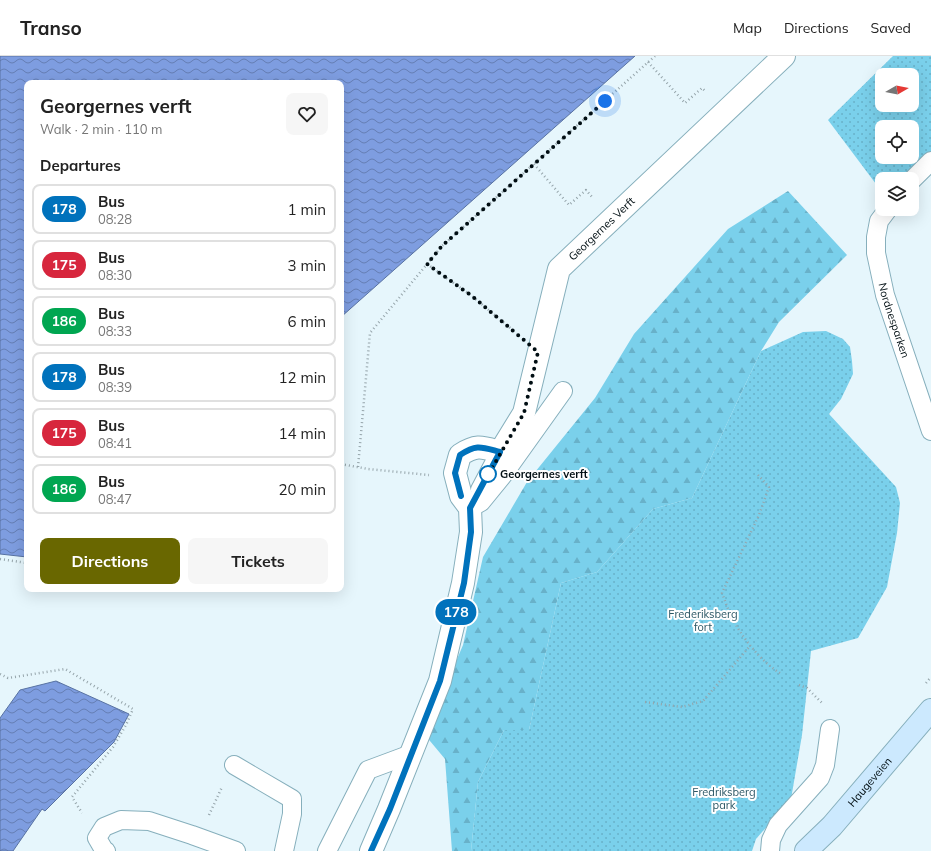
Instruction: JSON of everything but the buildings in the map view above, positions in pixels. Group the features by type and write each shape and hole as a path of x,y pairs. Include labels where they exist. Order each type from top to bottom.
{"main road":[{"name":"Haugeveien","path":"806,851 832,826 931,710"}],"street":[{"name":"Georgernes Verft","path":"500,452 524,413 559,269 784,56"},
{"path":"371,851 390,809 440,681 464,583 471,532 470,508 461,496 455,473 460,455 469,449 481,446 500,452"}],"lane":[{"path":"919,173 931,161"},
{"name":"Nordnesparken","path":"883,216 879,221 876,237 876,253 885,295 931,431"},
{"path":"470,508 481,502 563,391"},
{"path":"470,508 500,452"},
{"path":"770,851 771,840 778,825 820,778 824,765 830,729"},
{"path":"327,851 368,770 412,754"},
{"path":"234,765 292,799 292,814 284,851"},
{"path":"101,844 104,827 120,820 149,821 236,851"}],"path":[{"path":"358,468 370,333 442,246 655,56"},
{"path":"648,62 685,103 702,88"},
{"path":"534,164 569,205 586,190"},
{"path":"427,264 472,296 538,352"},
{"path":"344,465 358,468 431,475"},
{"path":"758,475 769,487 759,515 722,593 732,617 750,646 773,669 780,673"},
{"path":"0,559 24,563"},
{"path":"645,702 682,707 703,701 750,646"},
{"path":"0,674 8,678 65,668 134,709 113,747 72,797 101,844"},
{"path":"799,685 807,688 827,708"},
{"path":"199,837 222,785"}],"green space":[{"path":"893,56 931,56 931,174 919,186 919,172 875,172 875,183 828,120 875,74 875,112 919,112 919,68 881,68"},
{"path":"788,191 847,255 779,322 761,351 692,498 653,509 597,572 561,583 529,730 504,730 478,782 471,851 452,851 445,759 425,735 463,645 483,557 527,482 595,398 634,334 728,229"},
{"name":"Frederiksberg fort","path":"826,331 843,339 850,347 853,374 841,399 829,414 896,487 900,503 897,533 887,587 858,638 811,651 802,735 791,799 756,839 752,851 471,851 478,782 504,730 529,730 561,583 597,572 653,509 692,498 761,351 803,332"}],"water":[{"path":"0,56 635,56 344,314 344,80 24,80 24,557 0,554"},
{"path":"56,681 129,714 114,742 45,811 42,809 13,851 0,851 0,718 20,690"}],"bus line":[{"name":"178","path":"371,851 390,809 440,681 464,583 471,532 470,508 500,452 481,446 469,449 460,455 455,473 461,496"}],"place":[{"name":"Georgernes verft","path":"488,474"}],"route":[{"path":"488,474 485,480 524,413 538,352 472,296 427,264 442,246 605,101"}],"park label":[{"name":"Fredriksberg park","path":"724,798"}]}
